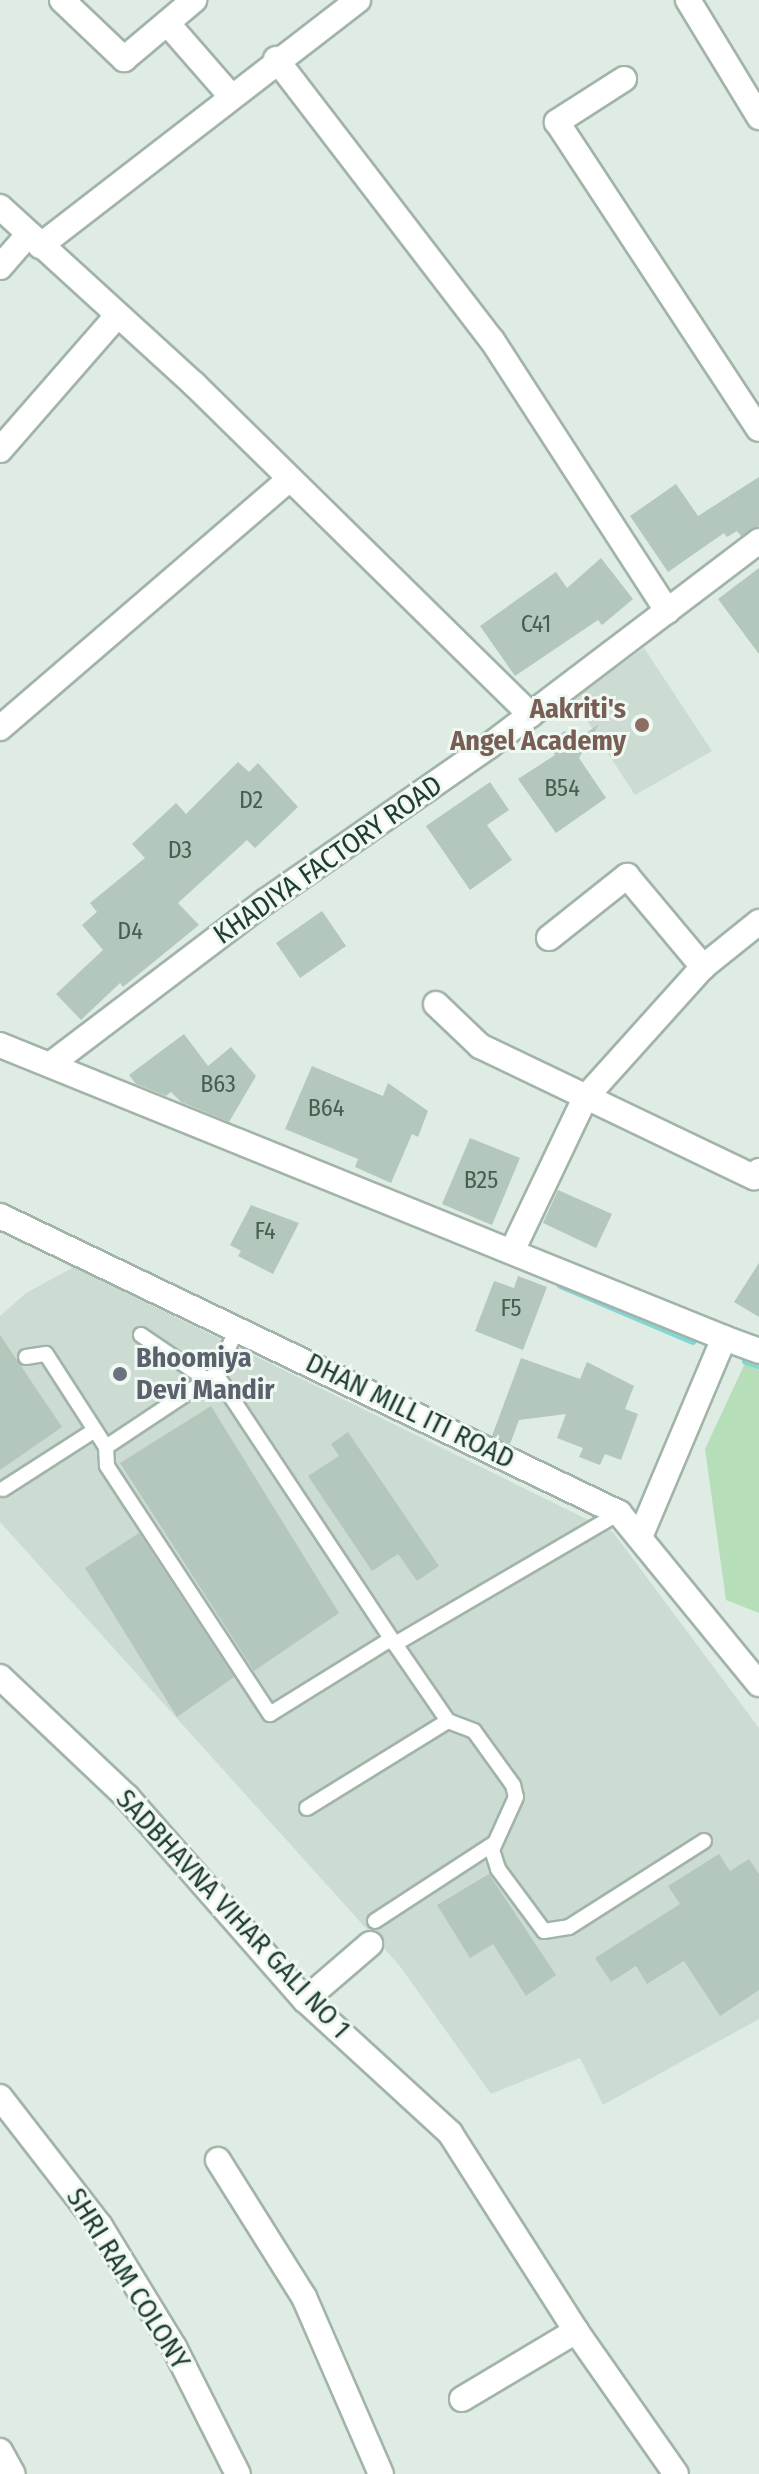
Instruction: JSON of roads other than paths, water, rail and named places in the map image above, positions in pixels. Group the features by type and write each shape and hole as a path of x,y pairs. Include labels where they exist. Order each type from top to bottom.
{"street":[{"path":"62,0 124,59 194,0"},
{"path":"0,267 358,0"},
{"path":"688,0 759,117"},
{"path":"168,24 230,95"},
{"path":"276,59 492,340 667,611"},
{"path":"624,79 557,122 759,429"},
{"path":"0,207 289,479 531,715"},
{"path":"0,450 117,316"},
{"path":"0,728 289,479"},
{"name":"KHADIYA FACTORY ROAD","path":"51,1064 266,901 531,715 759,541"},
{"path":"549,938 627,876 703,967"},
{"path":"512,1251 585,1098 703,967 759,922"},
{"path":"436,1004 480,1046 754,1177 759,1171"},
{"path":"0,1045 759,1351"},
{"name":"DHAN MILL ITI ROAD","path":"0,1216 619,1513 759,1684"},
{"path":"640,1537 724,1338"},
{"name":"SADBHAVNA VIHAR GALI NO 1","path":"0,1677 127,1797 305,2000 450,2133 576,2331 676,2474"},
{"path":"305,2000 372,1932"},
{"name":"SHRI RAM COLONY","path":"0,2097 100,2226 174,2347 238,2474"},
{"path":"218,2160 304,2297 381,2474"},
{"path":"462,2399 576,2331"},
{"path":"0,2451 13,2474"}],"lane":[{"path":"106,1447 211,1377 237,1329"},
{"path":"141,1335 211,1377 448,1721 474,1731 513,1785 516,1797 493,1844 372,1932"},
{"path":"26,1357 46,1354 106,1447 107,1466 270,1714 619,1513"},
{"path":"3,1489 95,1430"},
{"path":"307,1808 448,1721"},
{"path":"493,1844 498,1869 544,1931 569,1927 704,1841"}],"waterway":[{"path":"561,1285 693,1341"},
{"path":"746,1361 759,1365"}],"place":[{"name":"Aakriti's Angel Academy","path":"642,725"},
{"name":"Bhoomiya Devi Mandir","path":"120,1374"}]}
